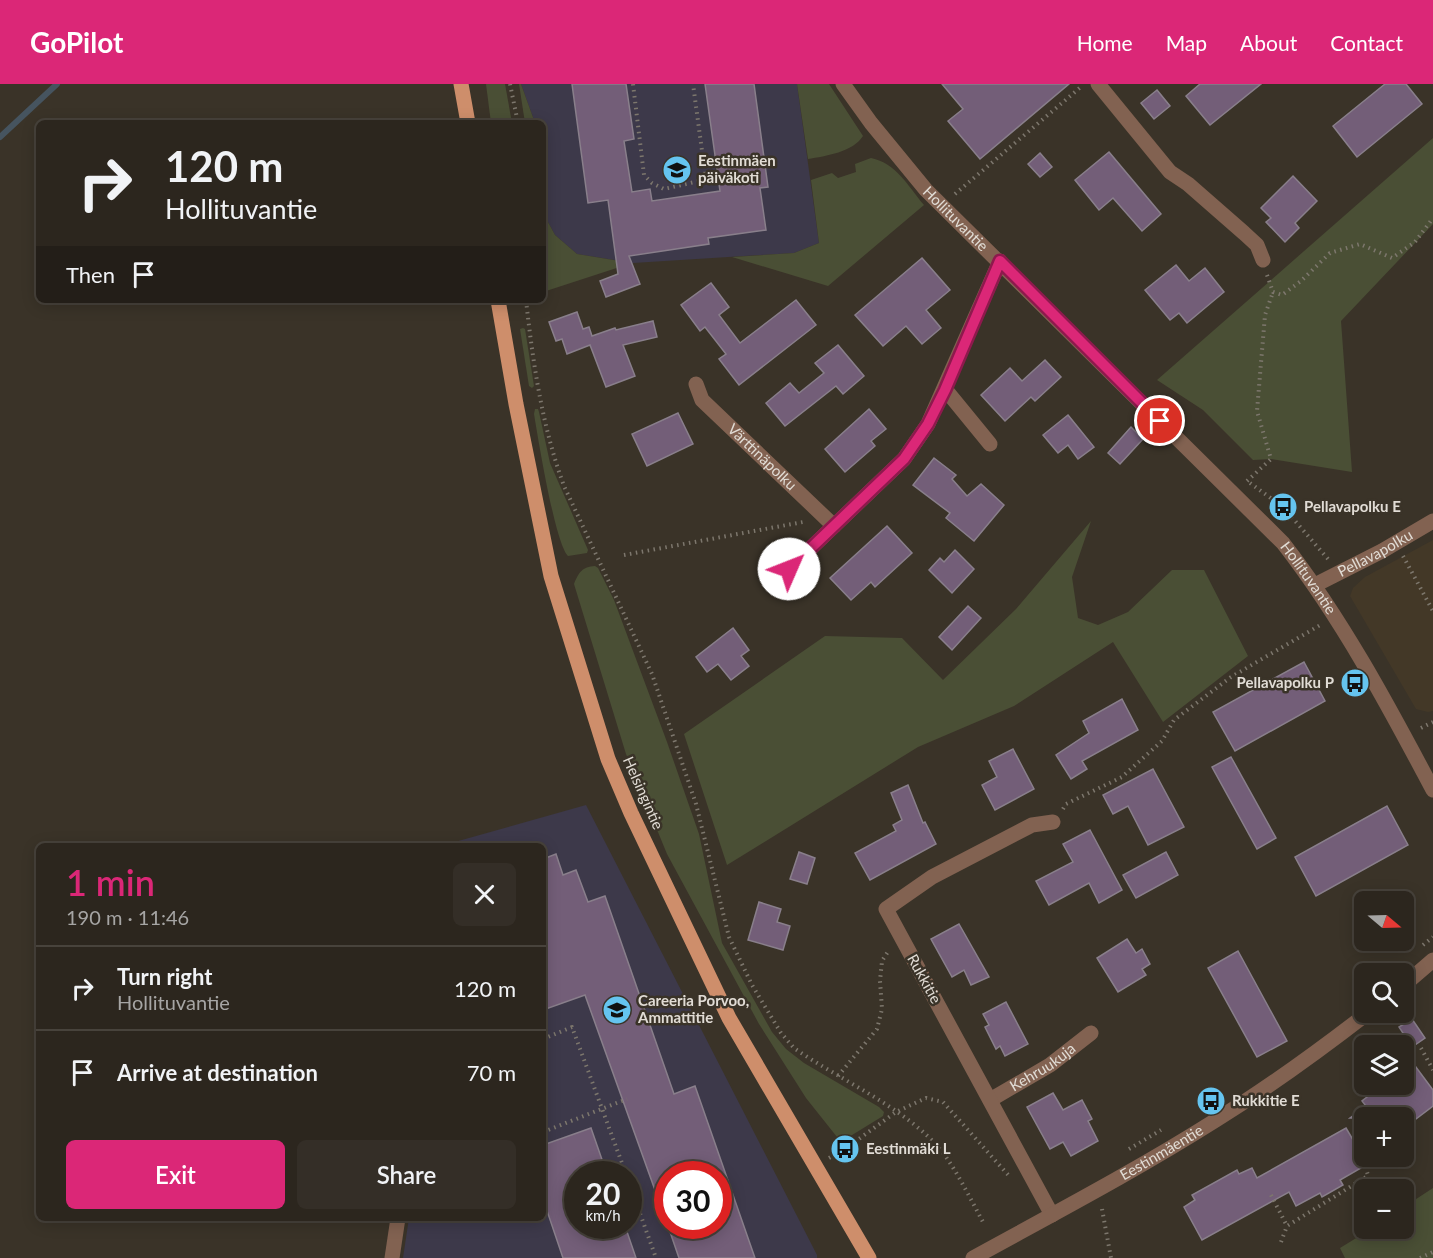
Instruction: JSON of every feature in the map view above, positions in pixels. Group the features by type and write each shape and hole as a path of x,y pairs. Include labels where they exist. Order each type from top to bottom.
{"main road":[{"path":"461,84 467,120"},
{"name":"Helsingintie","path":"499,303 516,404 552,576 608,759 631,813 729,1018 869,1258"}],"street":[{"name":"Hollituvantie","path":"843,84 877,131 926,190 1283,543 1315,585 1384,699 1433,790"},
{"path":"1098,84 1170,172 1188,184 1257,245 1263,260"},
{"path":"789,569 904,459 928,424 945,390 1000,261"},
{"name":"Värttinäpolku","path":"696,384 702,400 834,526"},
{"path":"945,390 990,444"},
{"name":"Pellavapolku","path":"1315,585 1382,551 1433,521"},
{"name":"Rukkitie","path":"1052,1215 886,909 932,877 1032,825 1053,822"},
{"path":"1414,976 1433,960"},
{"name":"Eestinmäentie","path":"973,1258 1093,1193 1216,1120 1313,1055 1355,1023"},
{"name":"Kehruukuja","path":"990,1100 1050,1065 1091,1032"},
{"path":"392,1258 398,1221"}],"path":[{"path":"510,84 517,120"},
{"path":"633,84 644,175 652,183 664,189 699,181 705,173 693,84"},
{"path":"955,194 1084,84"},
{"path":"1273,292 1282,295 1301,281 1330,253 1353,245 1360,244 1392,258 1415,242 1433,218"},
{"path":"1247,481 1271,459 1257,411 1265,315 1273,292 1263,260"},
{"path":"526,303 540,398 554,459 564,486 652,674 696,804 729,937 752,985 781,1034 794,1048 896,1112 943,1153 983,1222"},
{"path":"624,555 803,522 819,511"},
{"path":"1401,551 1433,611"},
{"path":"1053,822 1066,804 1122,777 1162,741 1174,720 1231,677 1322,624"},
{"path":"1421,728 1433,722"},
{"path":"838,1076 877,1029 882,1009 880,981 882,961 900,937"},
{"path":"546,1038 572,1027 621,1161"},
{"path":"1421,1048 1433,1070"},
{"path":"815,1166 845,1149 896,1112 926,1098 943,1102 1018,1185 1035,1181"},
{"path":"546,1131 627,1099"},
{"path":"1122,1153 1162,1130"},
{"path":"1281,1242 1287,1226 1366,1177 1368,1175 1365,1167"},
{"path":"1271,1195 1287,1226"},
{"path":"1102,1209 1111,1258"},
{"path":"642,1219 656,1258"},
{"path":"1420,1258 1433,1252"}],"shaded area":[{"name":"Eestinmäen päiväkoti","path":"521,84 797,84 819,243 794,253 633,263 577,254 555,235 546,218 546,120 534,120"},
{"path":"1433,540 1433,711 1428,712 1416,709 1350,596 1353,588 1365,577"},
{"name":"Careeria Porvoo, Ammattitie","path":"586,805 817,1258 403,1258 409,1221 546,1221 546,843 451,843"}],"green space":[{"path":"486,84 505,84 511,120 491,120"},
{"path":"519,84 521,84 534,120 525,120"},
{"path":"797,84 829,84 863,136 859,141 846,150 808,159"},
{"path":"1433,138 1433,224 1341,321 1352,472 1271,459 1253,460 1203,410 1157,380"},
{"path":"871,158 895,170 924,205 828,286 732,257 794,253 819,243 811,180 832,173 838,178 856,172 855,164"},
{"path":"546,218 555,235 577,254 632,263 546,291"},
{"path":"523,328 534,386 532,388 529,386 520,329"},
{"path":"535,409 539,412 550,463 588,550 587,553 568,556 563,547 548,489"},
{"path":"1091,521 1072,577 1078,618 1098,625 1128,612 1172,570 1204,570 1248,656 1163,722 1113,642 1014,706 918,747 727,865 684,734 825,636 902,638 943,680 1016,609"},
{"path":"595,566 614,600 699,834 722,943 772,1032 786,1049 804,1063 884,1112 883,1116 844,1140 837,1137 806,1098 759,1024 667,854 626,754 574,584 582,571"},
{"path":"1433,1188 1433,1258 1345,1258 1340,1248 1355,1239 1414,1239 1414,1200"}],"building":[{"path":"572,84 626,84 634,139 624,141 632,192 650,189 652,201 720,191 705,84 754,84 768,187 760,188 766,230 708,238 709,244 629,256 640,284 606,297 600,281 618,274 608,200 588,203"},
{"path":"942,84 1069,84 980,159 948,121 963,109"},
{"path":"1200,84 1261,84 1210,125 1186,96"},
{"path":"1385,84 1406,84 1422,104 1357,157 1333,126"},
{"path":"1157,90 1170,106 1154,119 1141,103"},
{"path":"1109,152 1161,214 1142,231 1113,198 1099,210 1075,180"},
{"path":"1040,153 1052,167 1040,177 1028,164"},
{"path":"1293,176 1317,201 1295,223 1299,228 1285,242 1266,222 1271,218 1261,208"},
{"path":"922,258 950,290 926,310 941,328 922,344 906,326 883,346 855,315"},
{"path":"1176,265 1189,281 1205,268 1224,292 1187,323 1179,313 1170,320 1145,290"},
{"path":"711,283 729,307 719,315 740,343 796,300 816,325 739,385 719,359 726,354 705,327 700,331 681,305"},
{"path":"577,312 583,329 589,327 592,336 615,328 616,330 653,321 657,337 623,345 635,376 606,387 590,345 567,354 562,339 556,341 549,322"},
{"path":"838,345 864,376 843,394 836,386 785,426 766,403 790,383 799,393 824,373 815,363"},
{"path":"1045,360 1061,377 1035,401 1031,397 1005,421 981,395 1010,368 1022,381"},
{"path":"869,409 886,429 871,441 875,446 845,472 825,449"},
{"path":"678,413 693,444 647,466 632,434"},
{"path":"1068,415 1094,447 1078,459 1068,445 1058,453 1043,435"},
{"path":"1131,427 1143,439 1120,464 1108,453"},
{"path":"934,458 956,475 952,479 967,496 981,484 1004,505 974,541 946,518 950,513 913,485"},
{"path":"887,526 912,553 875,587 871,582 851,600 830,578"},
{"path":"955,550 974,569 952,593 929,570 940,558 944,562"},
{"path":"968,606 981,618 952,650 939,637"},
{"path":"733,628 749,650 741,656 749,666 731,680 718,664 707,672 696,657"},
{"path":"1304,662 1325,701 1235,751 1213,712"},
{"path":"1122,699 1138,730 1082,761 1087,769 1071,779 1056,755 1089,733 1083,721"},
{"path":"1013,749 1034,789 995,810 982,785 997,777 989,761"},
{"path":"1231,757 1276,838 1257,849 1212,767"},
{"path":"1153,769 1184,827 1148,845 1128,806 1113,814 1103,795"},
{"path":"908,785 923,823 925,822 936,844 870,880 855,853 896,831 893,825 902,820 891,793"},
{"path":"1387,806 1408,845 1316,896 1295,857"},
{"path":"1090,830 1122,890 1099,903 1089,883 1049,905 1036,881 1073,862 1063,844"},
{"path":"799,852 815,858 807,884 790,879"},
{"path":"1166,852 1178,875 1136,898 1123,875"},
{"path":"556,854 563,875 576,870 588,902 605,896 674,1094 695,1086 721,1161 654,1161 654,1187 585,995 546,1009 546,858"},
{"path":"759,902 781,909 777,922 790,926 783,950 748,940"},
{"path":"959,924 989,977 971,985 964,970 952,977 931,939"},
{"path":"1127,939 1136,953 1142,949 1150,964 1142,969 1146,975 1118,992 1097,958"},
{"path":"1238,951 1287,1041 1257,1057 1208,968"},
{"path":"1006,1002 1028,1044 1005,1056 1000,1046 996,1049 985,1027 989,1025 983,1014"},
{"path":"1414,1022 1425,1038 1414,1046 1414,1035 1404,1035 1399,1027"},
{"path":"1414,1064 1433,1090 1433,1106 1414,1120 1414,1107 1365,1107 1362,1101 1370,1095 1414,1095"},
{"path":"1053,1093 1063,1110 1082,1100 1092,1119 1088,1121 1098,1141 1071,1156 1063,1142 1050,1149 1027,1107"},
{"path":"591,1128 602,1161 564,1161 564,1239 629,1239 636,1258 563,1258 546,1208 546,1144"},
{"path":"1346,1128 1354,1142 1354,1167 1361,1168 1340,1180 1343,1185 1322,1197 1320,1193 1296,1206 1289,1192 1202,1240 1184,1207 1195,1200 1192,1195 1237,1170 1239,1174 1252,1168 1257,1178"},
{"path":"732,1192 755,1258 679,1258 672,1239 732,1239"}],"waterway":[{"path":"0,137 57,84"}],"place":[{"name":"Eestinmäen päiväkoti","path":"677,170"},
{"name":"Pellavapolku E","path":"1283,507"},
{"name":"Pellavapolku P","path":"1355,683"},
{"name":"Careeria Porvoo, Ammattitie","path":"617,1010"},
{"name":"Rukkitie E","path":"1211,1101"},
{"name":"Eestinmäki L","path":"845,1149"}],"route":[{"path":"789,569 904,459 928,424 945,390 1000,261 1160,421"}]}
